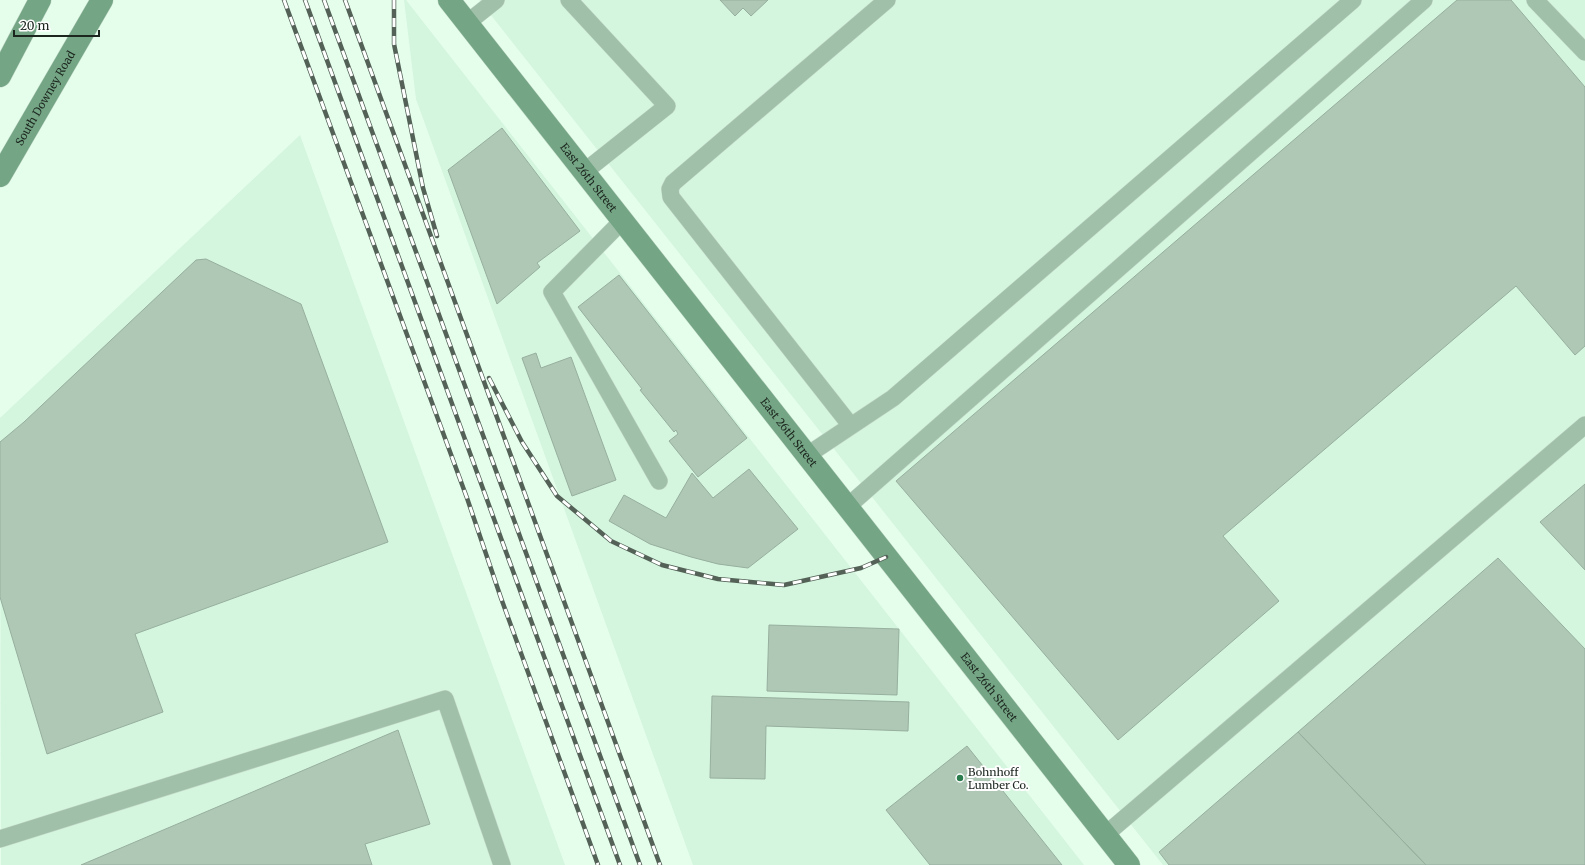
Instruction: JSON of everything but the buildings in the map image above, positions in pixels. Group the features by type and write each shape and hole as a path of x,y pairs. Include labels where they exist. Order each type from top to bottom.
{"street":[{"path":"0,76 40,0"},
{"name":"South Downey Road","path":"0,176 102,0"},
{"name":"East 26th Street","path":"449,0 1129,865"}],"lane":[{"path":"467,23 496,0"},
{"path":"569,0 667,106 584,172"},
{"path":"851,426 670,196 670,189 673,183 887,0"},
{"path":"806,456 893,398 1353,0"},
{"path":"847,507 1424,0"},
{"path":"1534,0 1585,52"},
{"path":"622,221 552,292 659,481"},
{"path":"1105,835 1585,425"},
{"path":"0,839 445,699 502,865"}],"shaded area":[{"path":"404,0 406,0 1084,865 693,865 416,99"},
{"path":"479,0 1585,0 1585,865 1163,865"},
{"path":"300,135 565,865 1,865 0,418"}],"railway":[{"path":"284,0 467,498 501,598 598,865"},
{"path":"305,0 620,865"},
{"path":"324,0 640,865"},
{"path":"345,0 660,865"},
{"path":"394,0 394,44 423,188 437,236"},
{"path":"489,378 522,442 557,496 611,541 662,565 718,579 784,585 861,568 886,557"}],"place":[{"name":"Bohnhoff Lumber Co.","path":"960,778"}]}
